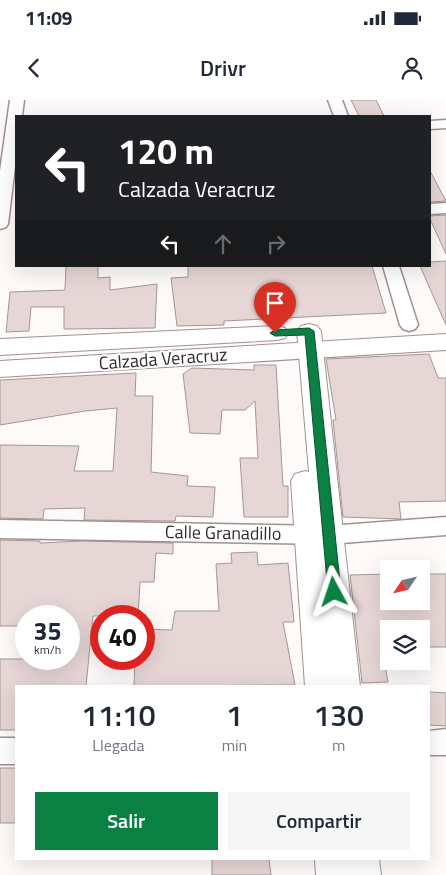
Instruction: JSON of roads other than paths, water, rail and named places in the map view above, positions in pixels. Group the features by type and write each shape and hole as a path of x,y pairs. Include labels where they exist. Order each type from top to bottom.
{"main road":[{"name":"Calzada Veracruz","path":"0,369 303,341 409,325 446,323"},
{"name":"Calzada Veracruz","path":"0,347 303,341 446,342"},
{"path":"303,341 319,535 321,685"},
{"path":"319,535 344,685"},
{"path":"334,860 335,875"},
{"path":"360,860 362,875"}],"street":[{"path":"0,224 9,143 18,100"},
{"path":"336,100 341,115"},
{"path":"431,125 446,124"},
{"path":"431,209 446,208"},
{"path":"0,233 15,232"},
{"path":"391,267 409,325"},
{"name":"Calle Granadillo","path":"0,529 319,535 446,526"},
{"path":"430,744 446,742"},
{"path":"0,751 15,751"}]}
